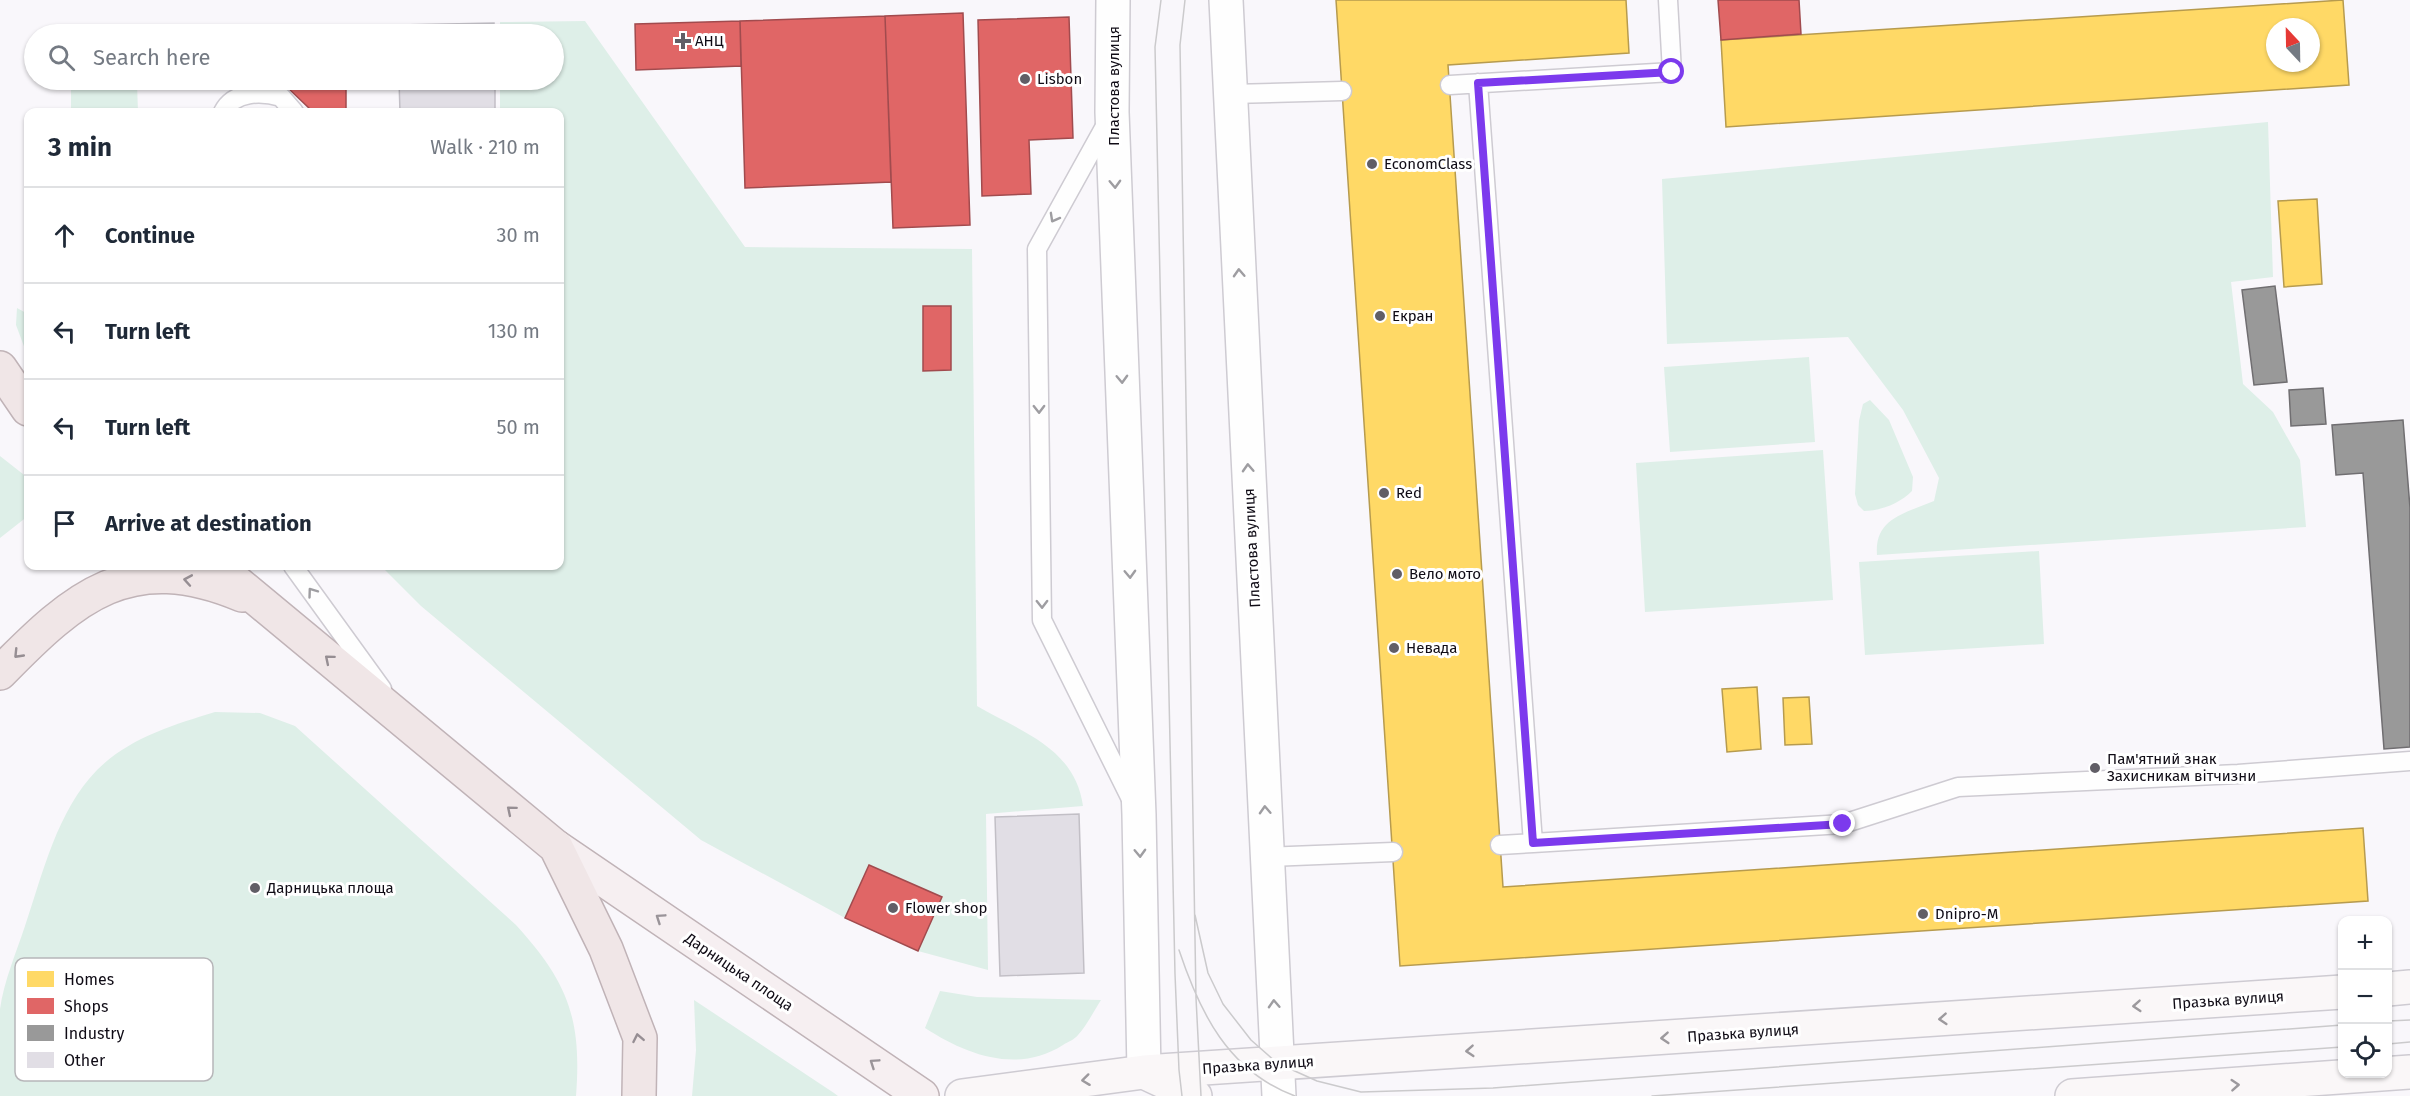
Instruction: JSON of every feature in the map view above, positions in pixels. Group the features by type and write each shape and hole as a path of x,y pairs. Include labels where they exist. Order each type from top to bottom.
{"highway":[{"path":"0,368 24,403"},
{"name":"Дарницька площа","path":"222,570 556,848 606,949 640,1038 639,1096"},
{"path":"0,673 46,626 87,595 124,581 164,576 185,579 216,585 263,604"}],"main road":[{"name":"Дарницька площа","path":"556,848 922,1096"}],"street":[{"name":"Пластова вулиця","path":"1113,0 1112,112 1139,815 1144,1072"},
{"name":"Пластова вулиця","path":"1226,0 1278,1096"},
{"path":"2392,989 2410,987"},
{"name":"Празька вулиця","path":"962,1096 1144,1072 2338,992"},
{"name":"Празька вулиця","path":"1144,1072 1196,1096"},
{"path":"2072,1096 2410,1072"}],"lane":[{"path":"1450,85 1672,72 1668,0"},
{"path":"1478,83 1533,843"},
{"path":"1231,94 1342,91"},
{"path":"227,108 236,99 258,93 281,97 291,108"},
{"path":"1112,112 1036,249 1042,620 1139,815"},
{"path":"296,570 408,725"},
{"path":"1500,845 1843,824 1958,788 2238,774 2410,761"},
{"path":"1267,858 1393,852"}],"shaded area":[{"path":"585,21 745,247 972,249 977,706 1028,734 1058,756 1078,786 1083,806 986,814 988,970 918,951 942,897 869,865 845,918 701,840 421,606 385,570 564,570 564,108 500,108 500,90 564,90 564,24 500,24 500,22"},
{"path":"71,90 137,90 138,108 71,108"},
{"path":"2268,122 2273,277 2231,282 2243,384 2273,412 2300,460 2306,527 1877,555 1877,543 1886,525 1903,514 1934,501 1939,478 1903,410 1848,337 1667,344 1662,179"},
{"path":"17,308 24,312 24,346 16,325"},
{"path":"1809,357 1815,442 1670,452 1664,367"},
{"path":"1870,400 1889,420 1913,477 1912,491 1902,499 1883,508 1864,511 1858,505 1855,494 1859,421 1863,404"},
{"path":"1823,450 1833,600 1645,612 1636,463"},
{"path":"0,456 24,475 24,519 0,538"},
{"path":"2039,551 2044,644 1865,655 1859,562"},
{"name":"Дарницька площа","path":"215,712 260,713 295,726 516,925 548,965 568,1003 576,1045 576,1096 0,1096 0,1009 4,988 61,823 83,786 97,770 123,749 168,728"},
{"path":"940,991 977,997 1101,1000 1084,1027 1073,1039 1046,1054 1010,1059 975,1053 925,1028"},
{"path":"694,1000 838,1096 692,1096 696,1050"}],"building: Homes":[{"path":"1336,0 1626,0 1629,53 1448,65 1503,887 2363,828 2368,901 1400,966"},
{"path":"2343,0 2349,85 1726,127 1721,40"},
{"path":"2317,199 2322,284 2284,287 2278,201"},
{"path":"1757,687 1761,749 1727,752 1722,689"},
{"path":"1809,697 1812,744 1785,745 1783,698"}],"building: Shops":[{"path":"1718,0 1799,0 1801,34 1721,40"},
{"path":"963,13 970,225 893,228 885,16"},
{"path":"885,16 891,182 745,188 740,21"},
{"name":"Lisbon","path":"1069,17 1073,138 1029,140 1031,194 982,196 978,20"},
{"path":"740,21 741,66 636,70 635,24"},
{"path":"290,90 346,90 346,108 309,108"},
{"path":"923,306 951,306 951,370 923,371"},
{"name":"Flower shop","path":"869,865 942,897 918,951 845,918"}],"building: Industry":[{"path":"2275,286 2287,382 2254,385 2242,290"},
{"path":"2323,388 2326,424 2291,426 2289,390"},
{"path":"2403,420 2410,508 2410,747 2384,749 2363,473 2336,475 2332,425"}],"building: Other":[{"path":"494,23 494,24 446,24"},
{"path":"399,90 495,90 495,108 400,108"},
{"path":"1079,814 1084,973 1000,976 995,817"}],"tram line":[{"path":"1161,0 1155,47 1175,974 1182,1096"},
{"path":"1185,0 1180,45 1196,998 1201,1096"},
{"path":"1195,915 1208,973 1223,1004 1251,1040 1277,1063 1317,1081 1361,1092 1493,1088 2338,1025"},
{"path":"1179,950 1207,1017 1234,1055 1252,1072 1295,1096"},
{"path":"2392,1021 2410,1020"},
{"path":"2392,1044 2410,1042"},
{"path":"1652,1096 2338,1047"}],"place":[{"name":"АНЦ","path":"683,41"},
{"name":"Lisbon","path":"1025,79"},
{"name":"EconomClass","path":"1372,164"},
{"name":"Екран","path":"1380,316"},
{"name":"Red","path":"1384,493"},
{"name":"Вело мото","path":"1397,574"},
{"name":"Невада","path":"1394,648"},
{"name":"Пам'ятний знак Захисникам вітчизни","path":"2095,768"},
{"name":"Дарницька площа","path":"255,888"},
{"name":"Flower shop","path":"893,908"},
{"name":"Dnipro-M","path":"1923,914"}],"route":[{"path":"1672,72 1478,83 1533,843 1843,824"}]}
